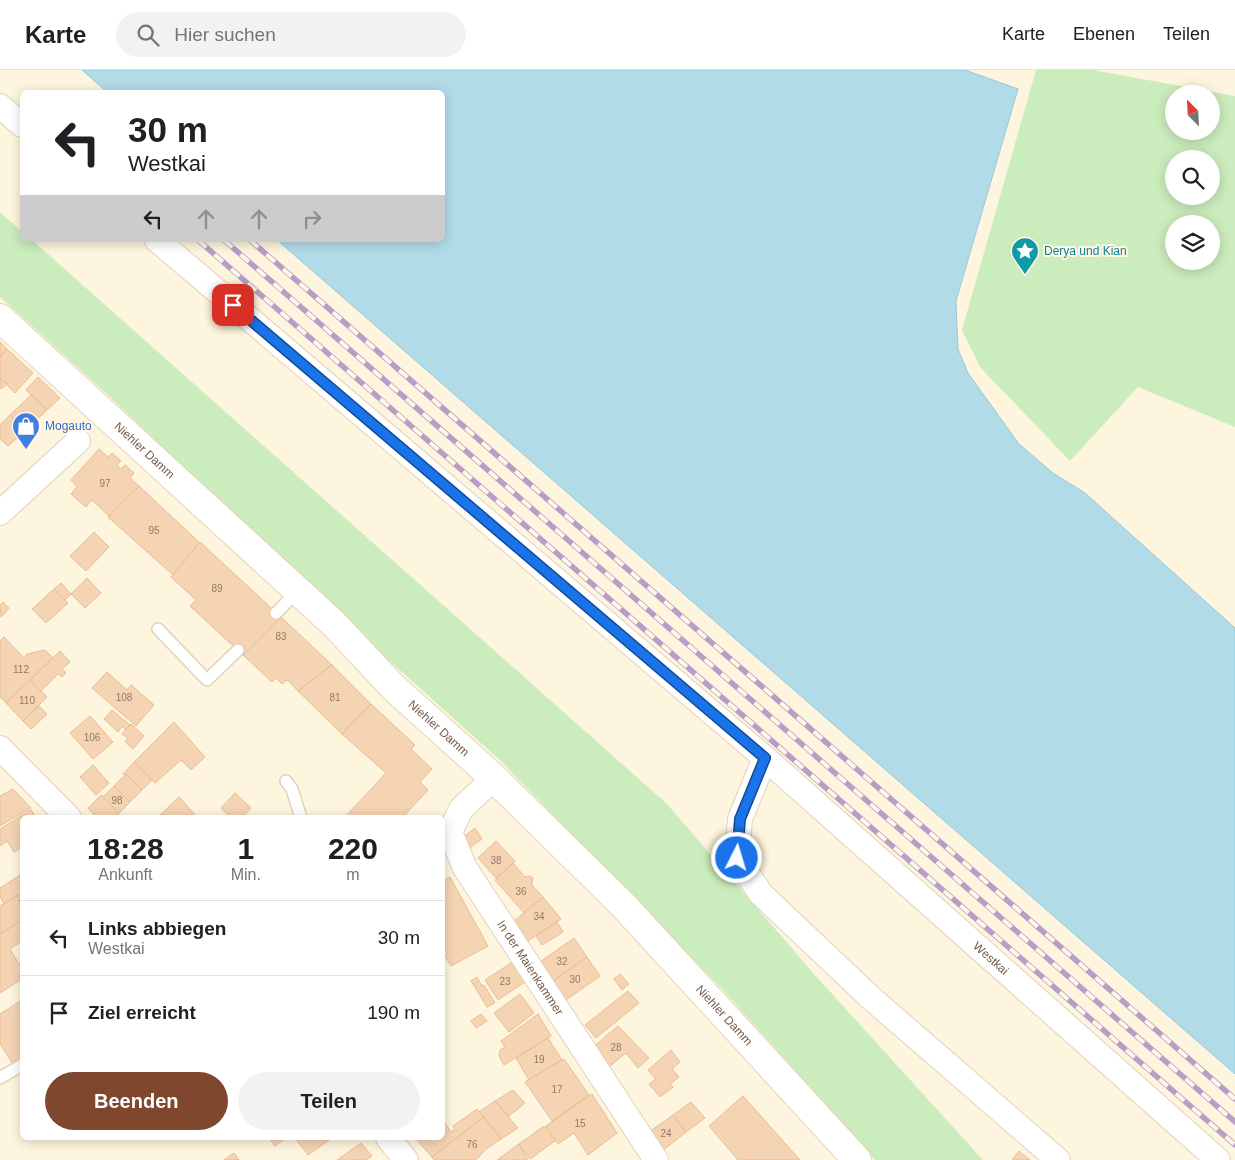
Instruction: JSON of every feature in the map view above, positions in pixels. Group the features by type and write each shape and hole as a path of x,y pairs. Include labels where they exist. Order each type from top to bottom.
{"street":[{"path":"0,106 20,123"},
{"name":"Westkai","path":"159,242 765,758 1218,1160"},
{"name":"Niehler Damm","path":"0,318 334,624 394,688 494,778 624,906 857,1160"},
{"path":"0,513 78,440"},
{"path":"0,748 66,815"},
{"path":"765,758 740,819 737,858 761,894 871,998 1058,1160"},
{"name":"In der Maienkammer","path":"494,778 461,810 450,832 465,868 656,1160"},
{"path":"390,1140 406,1160"}],"lane":[{"path":"276,613 298,591"},
{"path":"158,629 207,680 238,650"},
{"path":"286,781 292,789 300,815"},
{"path":"0,1078 20,1066"}],"green space":[{"path":"1036,70 1093,70 1175,85 1165,85 1165,140 1220,140 1220,93 1235,96 1235,427 1138,387 1070,461 980,367 962,330"},
{"path":"0,212 20,230 20,242 34,242 667,804 814,974 983,1160 875,1160 723,990 503,763 343,619 108,395 0,297"}],"water":[{"path":"82,70 965,70 1018,89 956,301 958,349 968,373 1019,444 1053,473 1085,493 1235,628 1235,1074 279,242 445,242 445,90 105,90"}],"building":[{"path":"0,342 7,349 0,356"},
{"path":"7,349 33,373 15,393 0,378 0,357"},
{"path":"38,377 60,398 47,410 26,390"},
{"path":"0,378 7,384 1,389 0,388"},
{"path":"31,395 47,410 25,431 10,415"},
{"path":"10,415 25,431 8,446 0,439 0,425"},
{"path":"99,449 108,457 112,453 121,461 117,465 121,469 125,465 134,473 130,478 139,486 109,516 92,500 86,507 71,494 77,487 71,480"},
{"path":"139,486 200,543 173,575 108,517"},
{"path":"94,532 109,547 86,571 70,556"},
{"path":"200,542 281,617 243,655 190,606 196,600 171,577"},
{"path":"87,578 101,593 85,608 71,594"},
{"path":"61,583 71,594 65,600 54,589"},
{"path":"54,589 68,603 46,623 32,609"},
{"path":"3,602 9,608 1,617 0,605"},
{"path":"281,617 332,665 298,691 287,680 282,684 276,678 272,682 243,655"},
{"path":"4,637 24,658 27,654 45,650 53,658 6,703 0,697 0,641"},
{"path":"60,651 70,662 62,669 66,673 62,677 58,674 41,691 30,680"},
{"path":"332,665 371,704 342,734 298,691"},
{"path":"107,672 127,690 131,685 154,705 136,726 92,688"},
{"path":"30,680 47,697 23,721 6,703"},
{"path":"371,704 415,745 411,749 432,769 420,782 428,790 405,815 347,815 386,773 342,734"},
{"path":"39,706 47,714 31,729 23,721"},
{"path":"112,710 130,725 126,730 122,726 118,732 104,719"},
{"path":"90,716 113,742 93,759 70,733"},
{"path":"174,722 205,757 191,770 181,760 155,783 134,762"},
{"path":"131,724 144,736 133,749 125,742 128,738 122,734"},
{"path":"134,762 152,780 142,790 123,774"},
{"path":"93,765 109,783 96,795 80,777"},
{"path":"126,774 142,790 130,802 114,786"},
{"path":"114,786 130,802 119,813 103,797"},
{"path":"13,789 31,808 0,826 0,796"},
{"path":"235,793 251,808 245,815 228,815 221,808"},
{"path":"101,795 119,813 117,815 94,815 88,808"},
{"path":"179,797 195,815 160,815"},
{"path":"31,810 34,815 23,815"},
{"path":"20,817 20,848 14,852 7,841 0,846 0,829"},
{"path":"475,828 482,839 468,849 461,839"},
{"path":"496,841 515,861 496,878 478,858"},
{"path":"513,863 525,877 530,876 533,878 532,885 543,897 524,913 495,880"},
{"path":"20,875 20,894 4,904 0,896 0,888"},
{"path":"450,877 488,946 451,966 445,956 445,880"},
{"path":"17,896 20,903 20,921 0,934 0,906"},
{"path":"543,897 561,919 528,941 514,921"},
{"path":"20,921 20,942 10,949 20,966 20,980 0,993 0,934"},
{"path":"557,922 563,932 542,945 536,936"},
{"path":"574,938 587,957 550,983 537,964"},
{"path":"587,957 600,976 563,1002 550,983"},
{"path":"514,961 525,982 498,1000 485,980"},
{"path":"620,974 629,984 622,990 614,979"},
{"path":"477,977 495,1003 487,1007 471,981"},
{"path":"628,991 639,1003 596,1038 585,1025"},
{"path":"520,994 534,1013 509,1032 494,1013"},
{"path":"20,1001 20,1060 13,1064 0,1044 0,1014"},
{"path":"481,1014 487,1021 476,1028 471,1021"},
{"path":"538,1014 551,1036 504,1065 499,1056 500,1050 505,1047 501,1041"},
{"path":"618,1026 649,1058 638,1068 626,1053 609,1067 592,1048"},
{"path":"548,1038 562,1060 529,1080 516,1058"},
{"path":"671,1050 680,1062 672,1069 679,1077 670,1084 673,1087 660,1097 649,1084 656,1079 648,1070"},
{"path":"564,1059 589,1095 552,1121 525,1082"},
{"path":"513,1090 525,1103 509,1116 495,1101"},
{"path":"592,1094 617,1133 588,1155 574,1133 558,1144 546,1126"},
{"path":"743,1096 800,1160 738,1160 709,1126"},
{"path":"495,1101 518,1128 501,1139 479,1112"},
{"path":"691,1102 705,1118 686,1132 673,1115"},
{"path":"477,1109 484,1117 432,1157 417,1140 445,1140 445,1123 451,1132 455,1129 453,1126"},
{"path":"673,1115 686,1132 660,1153 645,1135"},
{"path":"484,1117 501,1139 486,1149 475,1160 434,1160 432,1157"},
{"path":"544,1126 555,1141 530,1159 519,1144"},
{"path":"270,1140 283,1140 275,1146"},
{"path":"297,1140 329,1140 308,1155"},
{"path":"361,1143 372,1156 366,1160 337,1160"},
{"path":"519,1144 528,1160 497,1160"},
{"path":"1019,1151 1030,1160 1012,1160"},
{"path":"234,1153 239,1160 224,1160"}],"railway":[{"path":"200,242 1235,1145"},
{"path":"226,242 1235,1122"},
{"path":"252,242 1235,1099"}],"place":[{"name":"Derya und Kian","path":"1025,275"},
{"name":"Mogauto","path":"26,450"}],"route":[{"path":"233,305 765,758 740,819 737,858"}]}
